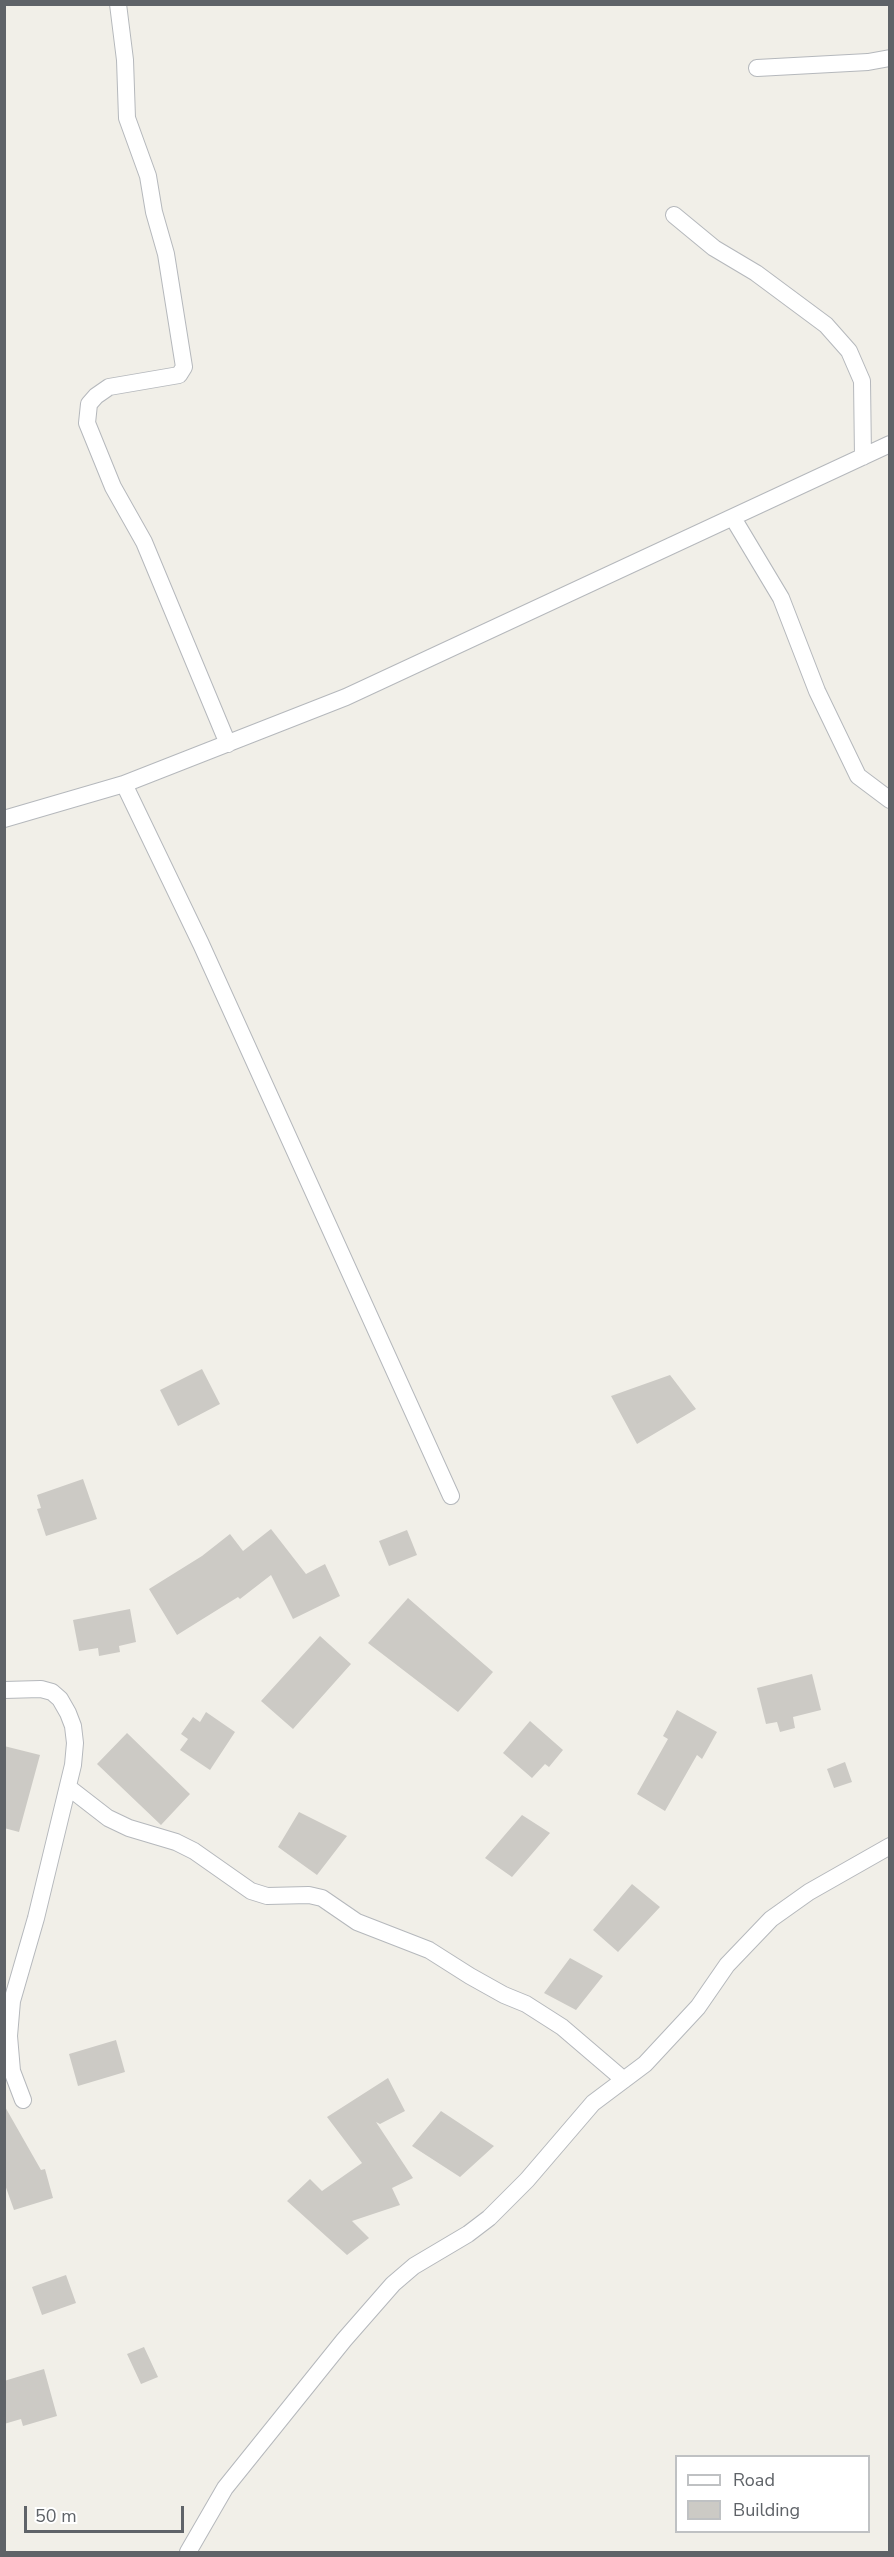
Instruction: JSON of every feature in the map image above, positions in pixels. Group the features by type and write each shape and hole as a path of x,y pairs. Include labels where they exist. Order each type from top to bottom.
{"street":[{"path":"118,4 125,60 127,118 147,176 166,254 184,367 179,375 109,387 89,404 87,423 113,487 144,542 228,744"},
{"path":"756,68 868,62 890,58"},
{"path":"674,215 714,248 756,273 826,324 849,351 862,381 863,457"},
{"path":"4,819 124,784 346,698 890,444"},
{"path":"733,518 781,598 818,691 858,776 890,800"},
{"path":"124,784 201,944 451,1496"},
{"path":"4,1690 41,1689 60,1699 74,1726 75,1743 68,1787 36,1918 12,2001 9,2036 12,2071 23,2100"},
{"path":"68,1787 108,1818 129,1828 176,1842 194,1851 251,1891 267,1896 309,1895 322,1898 357,1922 429,1950 470,1976 526,2004 562,2026 624,2080"},
{"path":"188,2553 225,2488 344,2340 393,2284 414,2266 468,2234 489,2218 528,2180 593,2103 645,2064 698,2007 727,1965 771,1919 808,1892 890,1846"}],"building":[{"path":"202,1369 220,1404 178,1426 160,1390"},
{"path":"670,1375 696,1409 637,1444 611,1396"},
{"path":"83,1479 97,1519 46,1536 37,1509 41,1508 37,1495"},
{"path":"271,1529 306,1574 325,1564 340,1596 293,1619 271,1575 240,1599 238,1597 177,1635 149,1589 202,1556 230,1534 243,1551"},
{"path":"407,1530 417,1555 389,1566 379,1541"},
{"path":"408,1598 493,1672 458,1712 368,1643"},
{"path":"130,1609 136,1642 119,1646 120,1652 99,1656 98,1648 79,1651 73,1620"},
{"path":"320,1636 351,1664 293,1729 261,1701"},
{"path":"812,1674 821,1710 793,1717 795,1728 780,1732 777,1722 766,1724 757,1688"},
{"path":"677,1710 717,1732 702,1759 697,1755 665,1811 637,1794 668,1739 663,1736"},
{"path":"206,1712 235,1732 210,1770 180,1750 188,1739 181,1734 193,1717 200,1722"},
{"path":"530,1721 563,1750 549,1767 545,1764 532,1778 503,1753"},
{"path":"127,1733 190,1794 161,1825 97,1764"},
{"path":"4,1746 40,1755 19,1832 4,1828"},
{"path":"845,1762 852,1782 834,1788 827,1769"},
{"path":"299,1812 347,1836 317,1875 278,1847"},
{"path":"522,1815 550,1833 512,1877 485,1858"},
{"path":"632,1884 660,1907 618,1952 593,1930"},
{"path":"570,1958 603,1976 576,2010 544,1993"},
{"path":"116,2040 125,2072 78,2086 69,2054"},
{"path":"388,2078 405,2111 380,2124 376,2122 413,2178 392,2188 400,2205 352,2221 369,2238 347,2255 287,2201 310,2179 322,2191 362,2163 327,2117"},
{"path":"4,2105 41,2170 45,2169 53,2198 14,2210 4,2182"},
{"path":"441,2111 494,2146 460,2177 412,2146"},
{"path":"66,2275 76,2303 42,2315 32,2287"},
{"path":"144,2347 158,2377 141,2384 127,2354"},
{"path":"44,2369 57,2416 23,2426 21,2419 4,2424 4,2381"}]}
